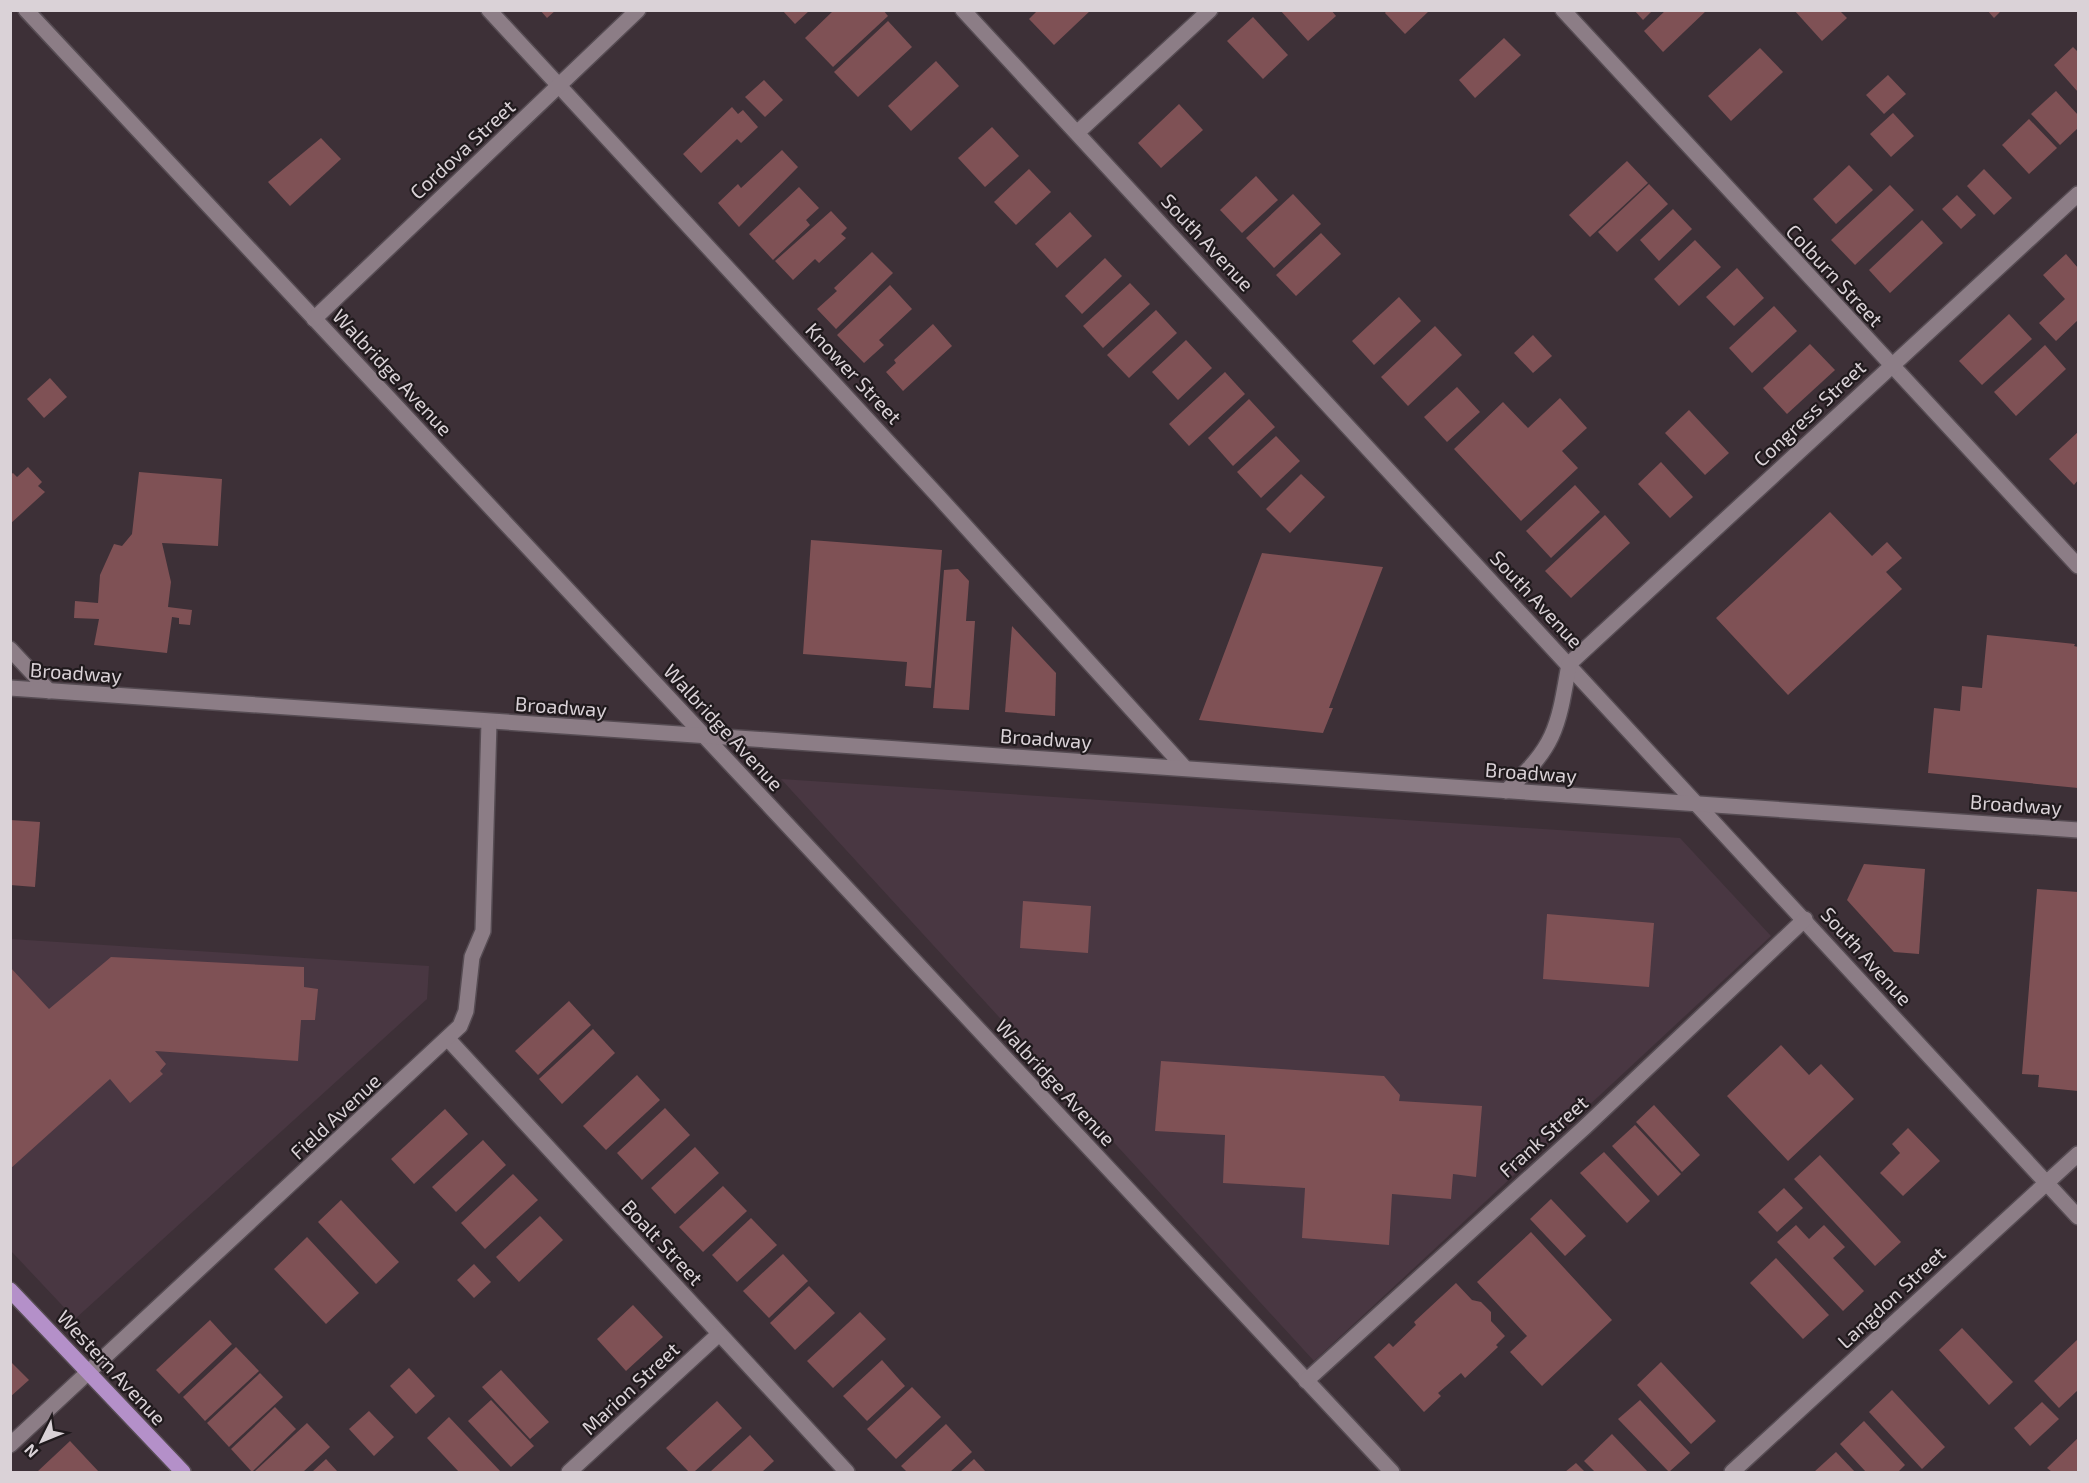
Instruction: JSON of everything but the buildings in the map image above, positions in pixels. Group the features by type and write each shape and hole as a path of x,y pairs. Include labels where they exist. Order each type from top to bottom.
{"main road":[{"name":"Western Avenue","path":"10,1290 183,1473"}],"street":[{"name":"Walbridge Avenue","path":"26,10 1392,1473"},
{"name":"Knower Street","path":"489,10 938,496 1185,768"},
{"name":"Cordova Street","path":"314,319 638,10"},
{"name":"South Avenue","path":"963,10 2079,1217"},
{"path":"1078,132 1209,10"},
{"name":"Colburn Street","path":"1563,10 1891,367 2079,566"},
{"name":"Congress Street","path":"1569,664 2079,194"},
{"path":"10,649 49,691"},
{"path":"1506,791 1536,764 1549,744 1561,712 1569,664"},
{"name":"Broadway","path":"10,688 705,738 1185,768 2079,830"},
{"name":"Field Avenue","path":"10,1444 448,1040 460,1026 466,1011 472,957 483,931 489,722"},
{"name":"Frank Street","path":"1306,1381 1585,1128 1805,919"},
{"name":"Boalt Street","path":"448,1040 847,1473"},
{"name":"Langdon Street","path":"1732,1473 2079,1154"},
{"name":"Marion Street","path":"568,1473 719,1334"}],"shaded area":[{"path":"781,779 1680,838 1771,936 1314,1361"},
{"path":"11,939 429,966 427,999 75,1319 11,1251"}]}
